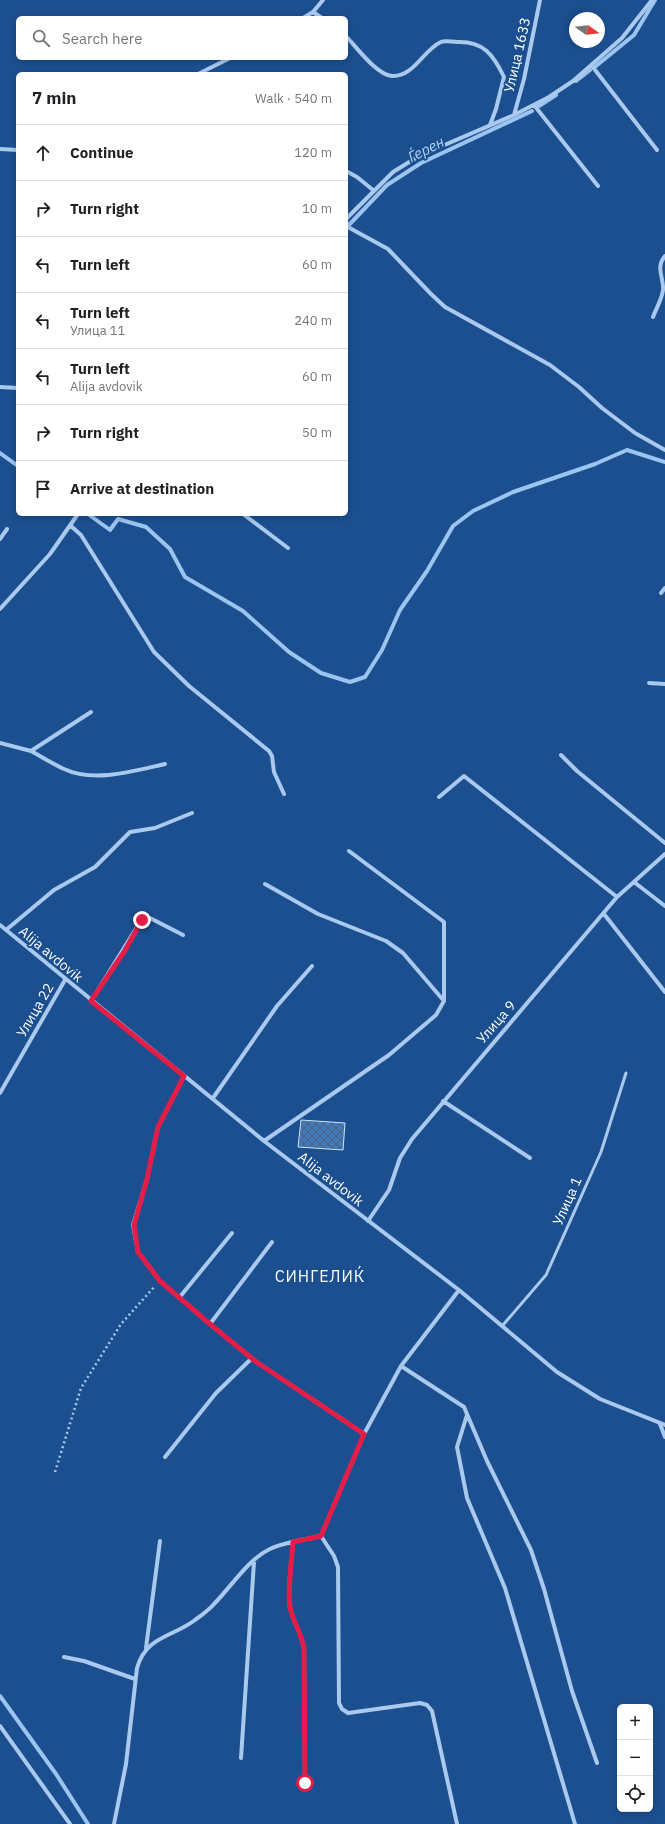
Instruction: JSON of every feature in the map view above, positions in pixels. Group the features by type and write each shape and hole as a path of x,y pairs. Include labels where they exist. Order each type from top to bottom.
{"street":[{"path":"306,16 313,12 323,0"},
{"name":"Улица 1633","path":"514,115 524,79 540,0"},
{"path":"348,217 373,190 393,172 419,156 514,115 549,97 592,66 622,38 652,0"},
{"path":"313,12 319,16"},
{"path":"348,38 376,68 391,76 404,74 418,63 426,53 442,42 469,42 484,48 494,58 504,77 496,109 490,125"},
{"path":"202,72 226,60"},
{"path":"592,66 657,150"},
{"path":"534,105 598,186"},
{"path":"0,149 16,150"},
{"path":"348,172 357,177 373,190"},
{"path":"348,227 388,250 445,307 550,365 635,433 665,450"},
{"path":"653,317 663,291 663,284 659,271 661,261 665,256"},
{"path":"0,387 16,388"},
{"path":"0,609 50,554 77,516"},
{"path":"246,516 288,548"},
{"path":"71,526 81,535 154,652 189,686 269,751 272,756 274,772 284,794"},
{"path":"0,539 7,529"},
{"path":"661,593 665,588"},
{"path":"650,683 665,684"},
{"path":"31,751 91,712"},
{"path":"0,743 31,751 65,770 85,774 119,775 165,764"},
{"path":"560,755 577,771 665,843"},
{"path":"440,797 464,776 617,897"},
{"path":"6,930 54,890 95,867 130,832 155,828 192,813"},
{"path":"264,1141 389,1055 436,1015 444,1001 444,922 349,851"},
{"name":"Улица 9","path":"368,1221 389,1190 400,1158 412,1138 617,897 665,854"},
{"path":"634,882 665,906"},
{"path":"265,884 318,914 386,941 403,953 444,1001"},
{"path":"604,914 665,992"},
{"path":"91,1001 124,952 142,920 150,918 183,935"},
{"name":"Alija avdovik","path":"0,925 65,980 213,1098 264,1141 459,1290 558,1372 600,1399 663,1424"},
{"path":"213,1098 277,1006 312,966"},
{"name":"Улица 22","path":"0,1093 65,980"},
{"path":"184,1076 158,1127 147,1179 134,1225 138,1252 160,1281 252,1358 364,1434"},
{"path":"443,1101 530,1158"},
{"path":"179,1298 232,1233"},
{"path":"210,1324 272,1242"},
{"path":"321,1536 364,1434 401,1366 459,1290"},
{"path":"165,1457 216,1393 252,1358"},
{"path":"401,1366 464,1407 487,1461 531,1550 544,1589 572,1691 597,1764"},
{"path":"467,1414 457,1447 467,1498 506,1588 575,1824"},
{"path":"663,1424 665,1437"},
{"path":"115,1823 126,1764 135,1679 140,1656 146,1648 191,1623 214,1605 254,1561 268,1550 293,1542 321,1536"},
{"path":"321,1536 334,1556 338,1567 339,1703 342,1709 348,1713 420,1703 427,1705 432,1711 457,1824"},
{"path":"146,1648 160,1541"},
{"path":"293,1542 289,1605 292,1617 301,1634 304,1648 305,1783"},
{"path":"241,1758 254,1561"},
{"path":"64,1657 84,1661 135,1679"},
{"path":"0,1726 70,1824"}],"lane":[{"name":"Улица 1","path":"503,1325 546,1275 601,1152 626,1073"}],"path":[{"path":"55,1472 81,1388 121,1324 160,1281"}],"building":[{"path":"301,1120 345,1123 343,1150 298,1147"}],"waterway":[{"name":"Ѓерен","path":"596,66 634,35 655,0"},
{"name":"Ѓерен","path":"576,81 590,70"},
{"name":"Ѓерен","path":"539,106 556,95"},
{"name":"Ѓерен","path":"348,226 387,185 421,163 532,111"},
{"path":"91,516 110,530 118,519 146,527 170,549 185,577 243,611 289,652 321,673 350,682 365,677 382,650 400,610 427,571 453,526 473,511 513,492 595,464 627,450 665,462"},
{"path":"0,453 16,465"},
{"path":"0,1696 56,1774 88,1824"}],"district":[{"name":"СИНГЕЛИЌ","path":"320,1276"}],"route":[{"path":"142,920 137,926 124,952 91,1001 184,1076 158,1127 147,1179 134,1225 138,1252 160,1281 255,1361 364,1434 321,1536 293,1542 289,1605 292,1617 301,1634 304,1648 305,1783"}]}
